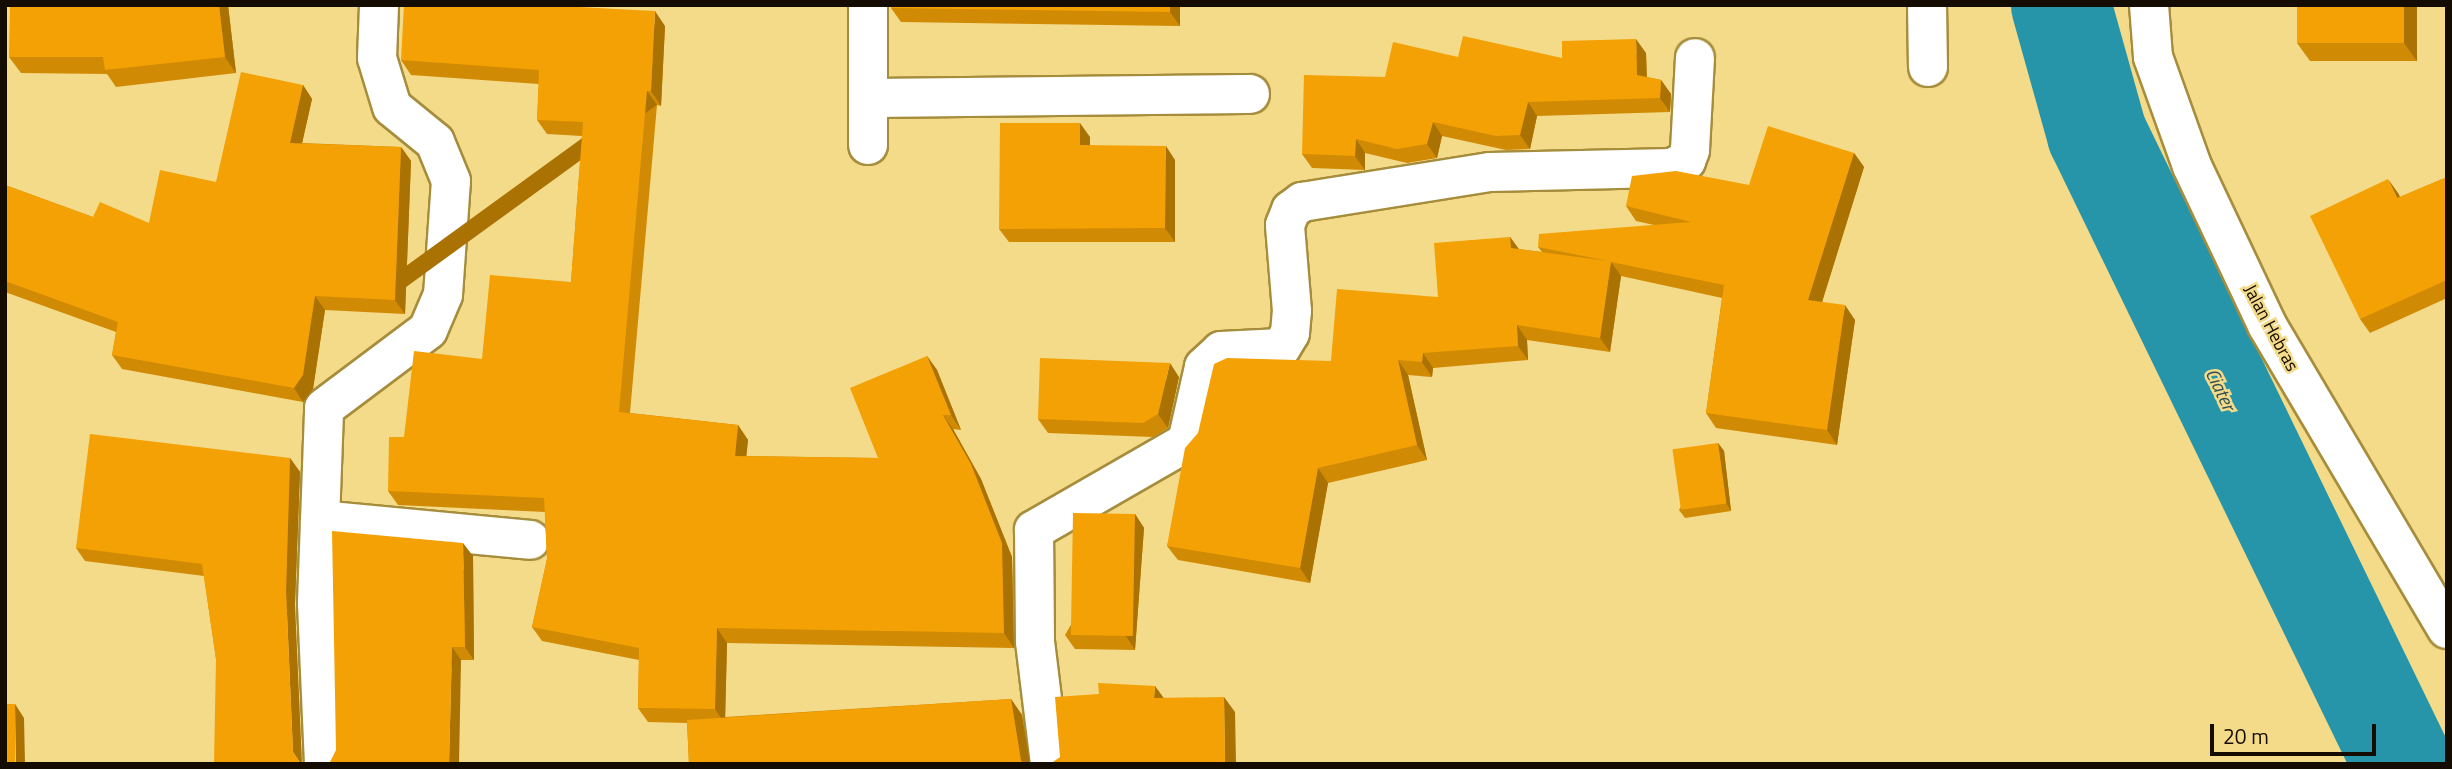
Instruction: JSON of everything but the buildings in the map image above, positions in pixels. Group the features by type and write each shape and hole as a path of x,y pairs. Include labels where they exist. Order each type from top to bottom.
{"street":[{"path":"324,764 317,603 324,408 428,330 443,295 451,181 435,142 393,107 377,58 379,5"},
{"path":"868,5 868,145"},
{"path":"1927,5 1928,67"},
{"name":"Jalan Hebras","path":"2149,5 2152,57 2192,166 2267,325 2447,629"},
{"path":"1051,764 1035,641 1034,530 1187,442 1204,367 1221,351 1281,348 1290,333 1293,311 1285,225 1291,210 1302,202 1490,172 1672,167 1686,161 1690,150 1695,58"},
{"path":"869,98 1250,94"},
{"path":"320,520 530,540"}],"waterway":[{"name":"Ciater","path":"2061,5 2097,134 2403,764"}]}
